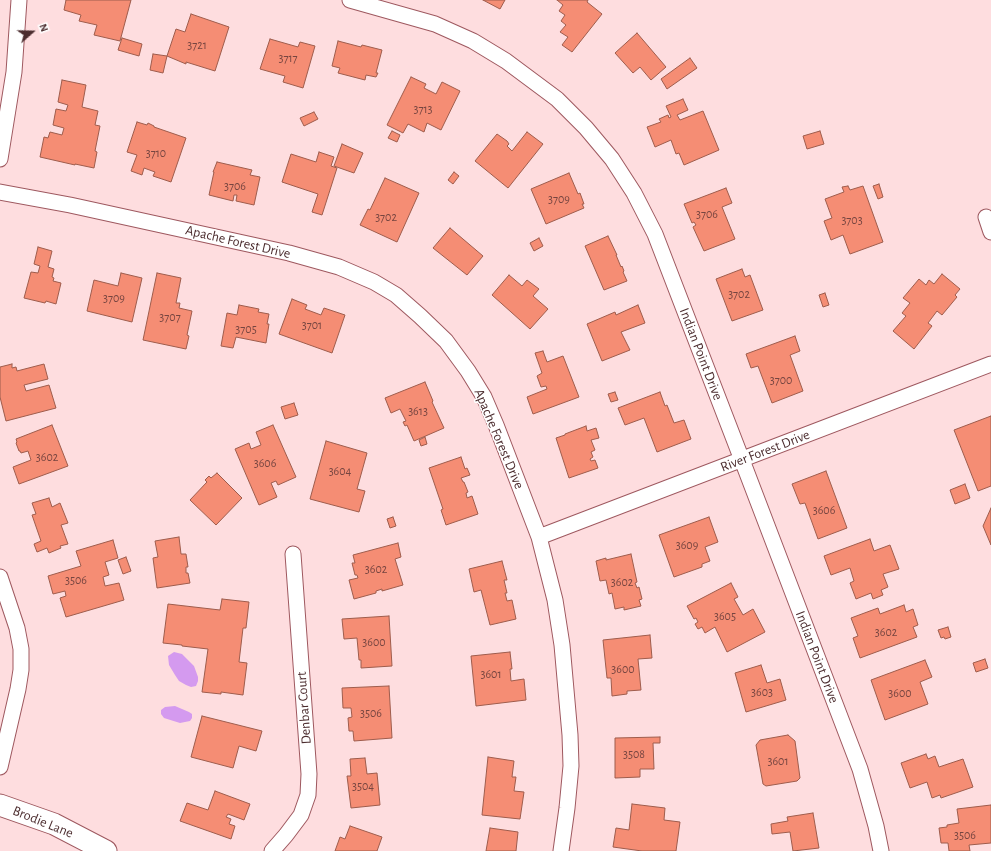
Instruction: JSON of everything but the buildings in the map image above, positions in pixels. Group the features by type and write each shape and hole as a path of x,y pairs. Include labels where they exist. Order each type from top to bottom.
{"main road":[{"name":"Brodie Lane","path":"0,805 54,824 106,851"}],"street":[{"path":"0,160 14,72 19,0"},
{"name":"Indian Point Drive","path":"350,0 435,24 473,41 506,61 557,99 586,128 612,159 634,193 655,234 860,769 876,826 881,851"},
{"name":"Apache Forest Drive","path":"0,192 78,207 289,253 339,267 374,282 396,295 446,341 468,371 484,397 496,425 539,536 555,600 562,645 570,734 571,766 561,851"},
{"path":"986,218 991,232"},
{"name":"River Forest Drive","path":"539,536 991,364"},
{"name":"Denbar Court","path":"272,851 301,815 308,795 309,774 293,554"},
{"path":"0,577 17,628 21,649 21,670 0,767"}],"shaded area":[{"path":"174,652 182,654 194,666 198,677 196,686 191,687 186,685 179,681 175,675 169,665 168,656"},
{"path":"175,706 192,714 190,721 180,723 164,718 161,714 161,710 165,707"}]}
